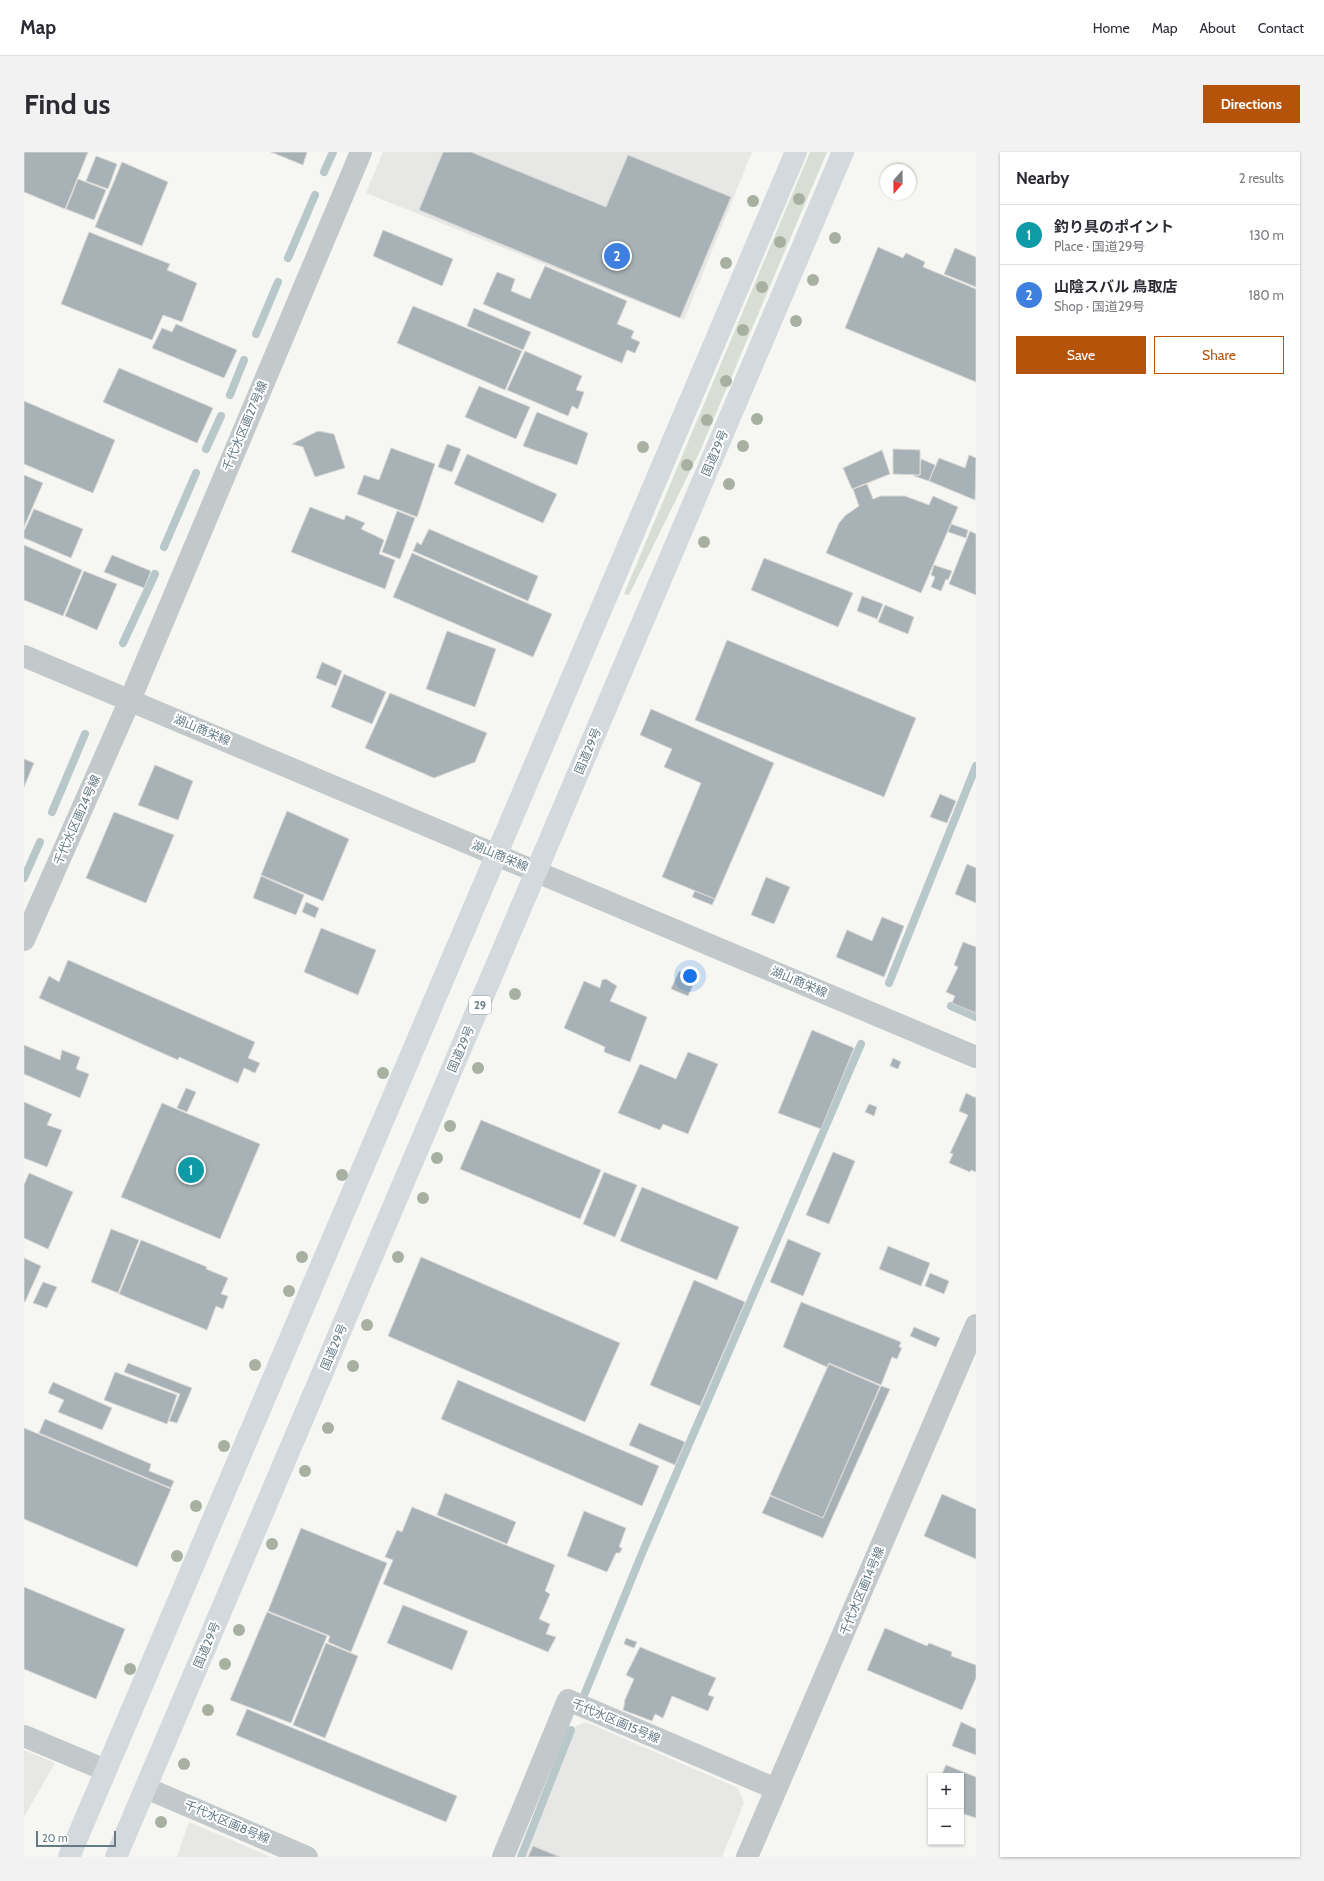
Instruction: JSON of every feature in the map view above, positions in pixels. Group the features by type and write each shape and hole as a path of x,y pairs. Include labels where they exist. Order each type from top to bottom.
{"highway":[{"path":"68,1856 796,152"},
{"name":"国道29号","path":"116,1857 843,152"}],"street":[{"name":"千代水区画27号線","path":"130,700 361,152"},
{"name":"湖山商栄線","path":"24,656 976,1057"},
{"name":"千代水区画24号線","path":"24,940 130,700"},
{"name":"千代水区画14号線","path":"748,1857 976,1325"},
{"name":"千代水区画15号線","path":"503,1857 568,1700 776,1789"},
{"path":"24,1736 106,1770"},
{"name":"千代水区画8号線","path":"146,1788 307,1857"}],"shaded area":[{"path":"383,152 752,152 684,320 366,193"},
{"path":"810,152 827,152 700,451 629,595 624,594"},
{"path":"586,1722 738,1788 744,1803 722,1857 524,1857 576,1726"},
{"path":"24,1750 55,1763 24,1817"},
{"path":"189,1822 271,1857 177,1857"}],"building":[{"path":"24,152 88,152 65,209 24,192"},
{"path":"271,152 307,152 303,165"},
{"path":"443,152 471,152 606,207 628,155 731,197 680,318 419,210"},
{"path":"96,156 117,164 108,189 86,181"},
{"path":"122,162 168,182 142,246 95,227"},
{"path":"78,179 106,190 94,220 66,209"},
{"path":"383,230 453,259 442,286 373,256"},
{"path":"89,232 170,264 167,270 197,283 182,322 163,315 152,340 61,304"},
{"path":"878,247 903,258 906,253 925,262 923,267 976,289 976,382 845,328"},
{"path":"955,248 976,257 976,287 944,274"},
{"path":"545,266 627,301 617,324 634,331 631,338 640,342 635,353 627,350 622,363 483,304 497,272 515,279 511,291 530,299"},
{"path":"413,306 522,351 505,390 397,343"},
{"path":"474,308 531,332 523,350 467,326"},
{"path":"176,324 237,350 224,378 152,348 162,328 172,332"},
{"path":"525,351 582,376 576,390 584,392 578,409 572,406 568,416 507,390"},
{"path":"119,368 213,408 197,443 103,402"},
{"path":"479,386 530,407 516,439 465,417"},
{"path":"24,401 115,440 93,493 24,464"},
{"path":"537,412 588,433 577,465 523,446"},
{"path":"318,431 334,434 345,468 315,477 303,447 292,444"},
{"path":"447,444 461,449 452,472 438,467"},
{"path":"391,448 435,464 417,517 357,494 364,475 379,480"},
{"path":"893,449 920,450 920,475 893,474"},
{"path":"882,450 890,474 852,489 843,468"},
{"path":"467,454 557,494 543,523 454,484"},
{"path":"969,455 976,458 975,500 929,481 939,458 965,468"},
{"path":"921,459 935,465 929,481 914,476 920,475"},
{"path":"24,475 43,483 24,527"},
{"path":"867,484 873,499 881,496 905,496 929,505 933,496 958,507 921,593 826,553 839,523 846,515 859,506 853,489"},
{"path":"310,507 344,520 346,515 365,523 361,529 384,540 379,554 395,560 385,589 291,552"},
{"path":"34,509 83,529 71,558 24,538 24,531"},
{"path":"397,511 415,518 400,559 382,552"},
{"path":"951,524 968,530 966,538 948,532"},
{"path":"429,529 538,576 528,601 413,551 417,542 421,545"},
{"path":"970,531 976,534 976,595 949,584"},
{"path":"24,545 82,570 63,616 24,600"},
{"path":"412,553 552,614 533,657 393,597"},
{"path":"112,555 151,571 144,588 104,572"},
{"path":"764,558 853,593 838,627 751,590"},
{"path":"934,565 952,571 948,580 946,579 941,591 931,587 935,577 931,575"},
{"path":"84,571 117,584 97,630 65,616"},
{"path":"862,596 883,604 877,619 857,611"},
{"path":"885,605 914,617 908,634 878,622"},
{"path":"447,631 496,649 475,707 426,689"},
{"path":"727,640 916,718 884,797 695,720"},
{"path":"322,662 342,671 336,686 316,678"},
{"path":"344,674 386,692 372,724 331,707"},
{"path":"390,693 487,733 475,762 434,778 365,748"},
{"path":"651,709 774,763 715,899 662,877 701,783 664,767 672,749 640,735"},
{"path":"24,759 34,763 24,787"},
{"path":"155,765 193,781 178,820 138,805"},
{"path":"940,794 956,801 947,823 930,817"},
{"path":"287,811 349,839 323,901 261,875"},
{"path":"114,812 174,835 146,903 86,878"},
{"path":"967,864 976,868 976,903 955,894"},
{"path":"261,876 304,895 296,915 253,898"},
{"path":"766,877 790,887 774,924 751,915"},
{"path":"695,891 715,899 712,905 692,897"},
{"path":"306,902 319,908 315,918 302,912"},
{"path":"882,917 904,926 884,977 836,957 847,930 872,941"},
{"path":"321,928 376,950 358,995 304,972"},
{"path":"963,942 976,947 976,1013 952,1003 955,996 946,992 958,967 954,965"},
{"path":"68,960 255,1042 248,1058 260,1063 255,1073 244,1068 238,1083 179,1057 178,1060 39,998 49,976 59,982"},
{"path":"679,971 696,978 688,996 671,989"},
{"path":"606,979 617,986 610,1001 647,1017 630,1062 604,1052 605,1047 564,1028 584,981 600,988 602,980"},
{"path":"812,1030 854,1048 821,1129 778,1113"},
{"path":"24,1045 60,1060 62,1050 80,1057 76,1069 89,1074 80,1098 24,1074"},
{"path":"688,1052 718,1064 688,1134 663,1124 660,1130 618,1113 640,1064 676,1079"},
{"path":"893,1058 901,1062 898,1069 890,1066"},
{"path":"186,1088 196,1092 187,1112 177,1108"},
{"path":"966,1093 976,1098 976,1172 971,1170 970,1172 949,1163 953,1154 950,1153 968,1115 959,1111"},
{"path":"24,1102 52,1114 47,1125 62,1130 47,1167 24,1158"},
{"path":"162,1103 260,1144 220,1239 121,1197"},
{"path":"869,1104 877,1107 874,1116 865,1112"},
{"path":"481,1120 601,1170 580,1219 460,1169"},
{"path":"833,1152 855,1161 829,1224 806,1215"},
{"path":"604,1172 637,1185 615,1237 583,1224"},
{"path":"29,1173 73,1192 48,1249 24,1238 24,1185"},
{"path":"642,1187 739,1227 717,1280 620,1241"},
{"path":"111,1229 139,1240 118,1293 91,1282"},
{"path":"788,1239 821,1253 803,1296 770,1282"},
{"path":"141,1240 207,1267 206,1269 228,1278 221,1294 228,1296 223,1309 216,1306 207,1330 119,1294"},
{"path":"888,1246 930,1263 921,1286 879,1269"},
{"path":"421,1257 620,1343 585,1422 388,1336"},
{"path":"24,1258 41,1266 25,1302 24,1301"},
{"path":"930,1273 949,1281 944,1294 925,1286"},
{"path":"694,1280 745,1302 700,1406 650,1385"},
{"path":"43,1282 57,1287 47,1308 33,1303"},
{"path":"801,1302 901,1342 899,1347 902,1348 897,1359 892,1357 881,1385 829,1363 827,1367 783,1347"},
{"path":"914,1327 940,1338 936,1347 910,1336"},
{"path":"128,1363 192,1388 177,1423 169,1421 180,1394 124,1372"},
{"path":"829,1364 880,1386 823,1518 770,1495"},
{"path":"115,1372 177,1395 167,1424 104,1400"},
{"path":"458,1380 659,1466 642,1506 441,1419"},
{"path":"53,1382 112,1408 102,1430 58,1412 64,1400 48,1393"},
{"path":"881,1386 890,1389 823,1538 762,1513 770,1496 823,1518"},
{"path":"45,1419 151,1464 149,1471 174,1481 171,1488 39,1433"},
{"path":"639,1423 685,1442 675,1465 629,1445"},
{"path":"24,1428 171,1489 137,1567 24,1519"},
{"path":"445,1493 516,1522 507,1544 437,1515"},
{"path":"942,1494 976,1509 976,1559 924,1536"},
{"path":"412,1507 555,1565 545,1591 550,1594 539,1619 550,1624 546,1634 556,1637 548,1652 383,1584 393,1560 385,1557 397,1530 402,1532"},
{"path":"584,1511 626,1528 619,1547 622,1548 620,1553 616,1553 607,1572 567,1556"},
{"path":"301,1528 387,1563 351,1652 328,1642 330,1636 268,1611"},
{"path":"24,1587 125,1629 96,1699 24,1669"},
{"path":"403,1605 468,1631 452,1670 387,1643"},
{"path":"267,1612 327,1636 291,1723 230,1700"},
{"path":"885,1628 927,1646 929,1643 952,1652 951,1656 976,1665 976,1678 962,1710 867,1670"},
{"path":"626,1638 637,1642 634,1648 624,1644"},
{"path":"326,1643 358,1656 325,1738 293,1725"},
{"path":"640,1647 716,1678 708,1695 714,1697 708,1711 672,1696 663,1718 655,1714 652,1721 623,1710 624,1702 634,1679 626,1675"},
{"path":"247,1709 457,1796 446,1822 236,1735"},
{"path":"961,1722 976,1729 976,1755 952,1746"},
{"path":"946,1765 976,1777 976,1818 964,1814 964,1773 942,1773"},
{"path":"533,1846 560,1857 528,1857"}],"waterway":[{"path":"324,172 333,152"},
{"path":"288,258 315,195"},
{"path":"256,334 278,282"},
{"path":"230,395 244,360"},
{"path":"206,449 221,416"},
{"path":"164,547 196,473"},
{"path":"123,643 155,574"},
{"path":"52,812 85,734"},
{"path":"889,983 976,766"},
{"path":"24,878 40,842"},
{"path":"951,1006 976,1017"},
{"path":"585,1693 643,1551 861,1044"},
{"path":"521,1857 571,1730"}],"place":[{"name":"山陰スバル 鳥取店","path":"617,256"},
{"name":"釣り具のポイント","path":"191,1170"}]}
